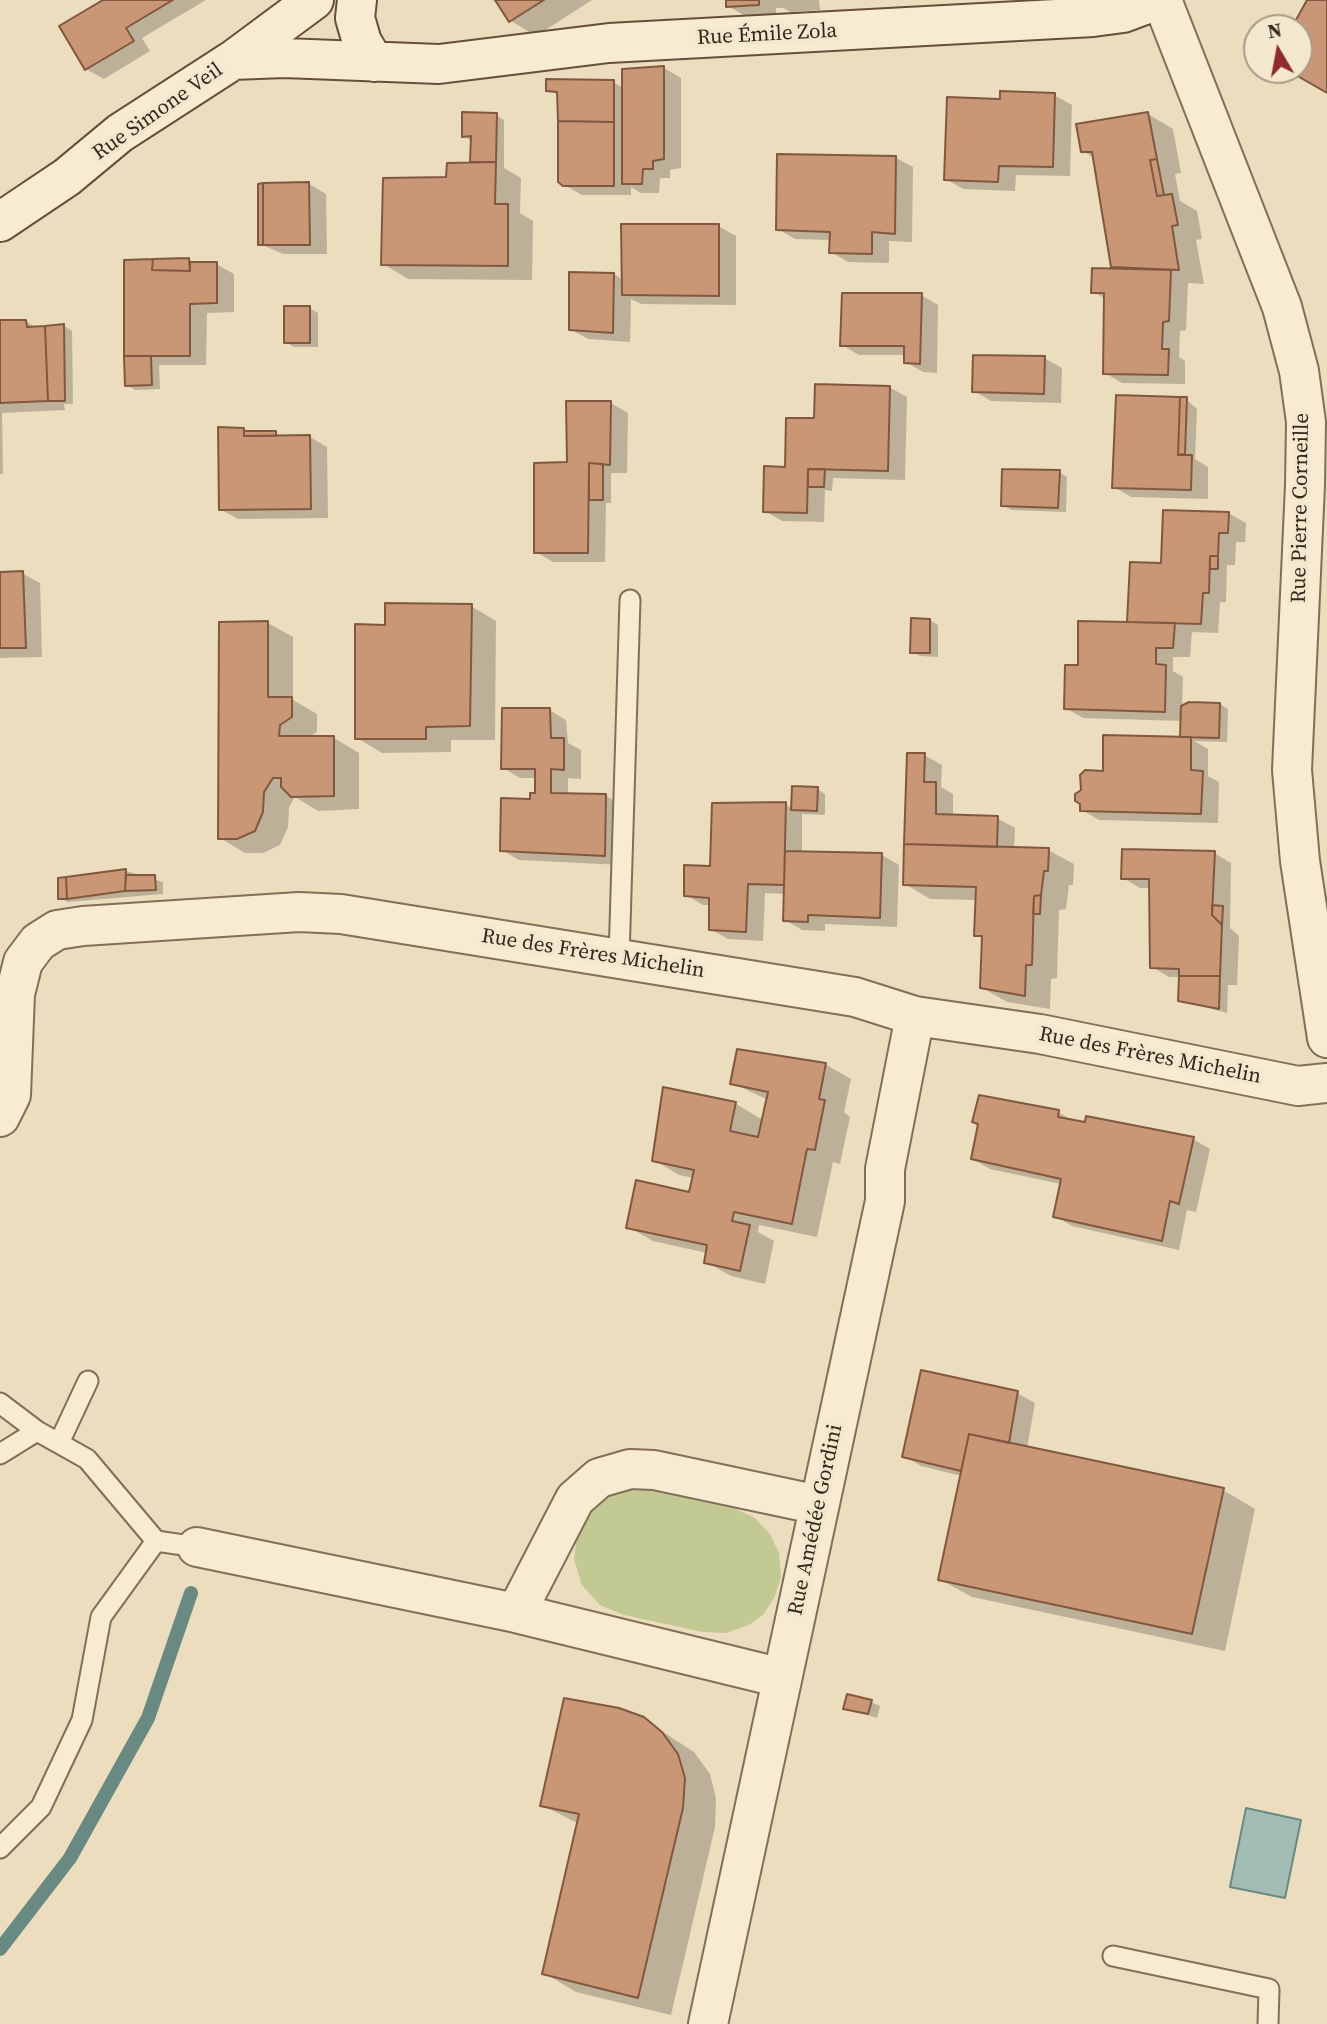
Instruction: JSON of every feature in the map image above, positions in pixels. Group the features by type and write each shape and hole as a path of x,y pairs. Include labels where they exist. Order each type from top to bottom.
{"street":[{"name":"Rue Simone Veil","path":"0,222 67,177 120,133 233,60 314,0"},
{"path":"357,0 355,18 362,42 374,62"},
{"name":"Rue Émile Zola","path":"233,60 284,58 439,64 609,43 1093,17 1123,13 1160,0"},
{"name":"Rue Pierre Corneille","path":"1160,0 1282,307 1313,372 1306,422 1293,770 1300,860 1327,1038"},
{"name":"Rue des Frères Michelin","path":"0,1118 11,1095 15,994 23,962 38,942 57,930 83,926 286,913 341,914 619,958 855,997 915,1016 1040,1034 1298,1086 1327,1083"},
{"name":"Rue Amédée Gordini","path":"708,2024 885,1201 885,1169 915,1016"},
{"path":"516,1613 575,1499 598,1478 630,1469 654,1470 819,1506"},
{"path":"197,1547 516,1613 782,1678"}],"lane":[{"path":"619,958 630,600"},
{"path":"59,1443 88,1381"},
{"path":"0,1403 37,1431 87,1458 156,1542 197,1547"},
{"path":"0,1454 37,1431"},
{"path":"0,1848 41,1807 82,1720 101,1617 156,1542"},
{"path":"1113,1956 1269,1989 1268,2024"}],"green space":[{"path":"627,1490 649,1490 736,1509 755,1518 770,1534 779,1553 781,1577 775,1596 764,1614 749,1625 726,1633 703,1632 624,1615 600,1605 582,1585 574,1559 577,1532 591,1511 606,1497"}],"water":[{"path":"1246,1808 1301,1820 1285,1898 1230,1887"}],"building":[{"path":"103,0 173,0 126,28 134,41 85,70 59,26"},
{"path":"495,0 544,0 509,22"},
{"path":"726,0 759,0 759,5 726,7"},
{"path":"1307,0 1327,0 1327,93 1311,84 1313,14 1299,14"},
{"path":"664,66 664,159 653,161 653,169 643,169 642,184 622,184 622,69"},
{"path":"546,79 614,80 614,122 558,121 557,92 546,91"},
{"path":"1000,91 1055,93 1053,167 999,166 998,182 944,180 947,97 1000,99"},
{"path":"462,112 497,113 496,162 470,162 471,136 462,137"},
{"path":"1148,112 1157,159 1150,160 1157,196 1172,194 1178,225 1172,226 1179,270 1111,267 1092,152 1081,152 1076,124"},
{"path":"558,121 614,122 614,186 563,186 558,182"},
{"path":"777,154 896,156 895,234 872,232 872,254 829,253 830,232 776,230"},
{"path":"1157,159 1164,195 1157,196 1150,160"},
{"path":"496,162 495,204 508,204 508,266 381,265 383,178 446,177 447,163"},
{"path":"309,182 310,245 263,245 263,183"},
{"path":"263,183 263,245 258,245 258,184"},
{"path":"621,224 719,224 719,296 622,295"},
{"path":"189,258 190,271 152,270 153,259"},
{"path":"153,259 152,270 190,271 190,262 217,262 217,303 190,304 190,356 124,356 124,260"},
{"path":"1092,268 1171,270 1169,321 1163,322 1162,349 1169,349 1168,375 1103,374 1104,293 1091,293"},
{"path":"569,272 614,273 613,333 569,330"},
{"path":"842,293 922,293 920,364 904,363 904,346 840,346"},
{"path":"284,306 310,306 310,343 284,343"},
{"path":"0,320 26,320 27,327 45,326 48,401 0,403"},
{"path":"64,324 65,401 48,401 45,326"},
{"path":"973,355 1045,356 1044,394 972,392"},
{"path":"124,356 151,356 152,385 125,386"},
{"path":"815,384 890,386 888,471 808,469 807,513 763,512 764,466 785,467 786,418 814,418"},
{"path":"1116,395 1180,397 1178,455 1192,455 1191,490 1112,488"},
{"path":"1180,397 1187,397 1185,454 1178,455"},
{"path":"566,401 611,401 610,465 589,463 588,553 534,553 534,463 567,462"},
{"path":"218,427 244,428 244,436 310,435 311,509 219,510"},
{"path":"244,431 276,431 276,436 244,436"},
{"path":"589,463 603,464 603,500 589,500"},
{"path":"808,469 825,469 824,487 808,487"},
{"path":"1002,469 1060,470 1058,508 1001,506"},
{"path":"1163,510 1229,512 1228,533 1219,533 1218,556 1210,556 1209,593 1203,593 1201,624 1127,622 1130,562 1161,563"},
{"path":"1210,556 1218,556 1218,569 1210,569"},
{"path":"23,571 26,648 0,648 0,572"},
{"path":"385,603 472,604 470,726 426,727 426,739 355,739 355,624 385,625"},
{"path":"911,618 930,619 930,653 910,653"},
{"path":"268,621 268,697 292,697 292,717 280,725 279,736 334,736 334,796 291,797 281,787 281,778 273,778 264,792 263,812 255,831 237,839 218,839 219,622"},
{"path":"1078,621 1175,623 1173,648 1156,648 1156,664 1166,665 1165,712 1064,709 1065,665 1078,665"},
{"path":"1189,702 1220,703 1219,738 1180,737 1181,706"},
{"path":"502,708 550,708 551,738 564,738 564,770 551,769 551,793 606,794 605,856 500,851 501,798 530,799 530,793 535,793 535,769 501,769"},
{"path":"1103,735 1191,737 1191,770 1203,771 1201,814 1080,811 1075,794 1081,790 1080,775 1085,770 1103,771"},
{"path":"907,753 925,753 924,782 936,782 936,814 998,816 997,847 904,844"},
{"path":"792,786 818,787 817,811 791,810"},
{"path":"786,802 784,885 748,884 746,932 709,930 709,898 684,896 684,865 710,866 712,803"},
{"path":"904,844 1049,848 1048,871 1044,871 1041,895 1034,896 1032,965 1026,965 1025,996 980,988 982,936 974,936 976,887 903,885"},
{"path":"1122,849 1215,851 1212,915 1222,925 1220,976 1179,976 1179,969 1150,968 1149,879 1121,879"},
{"path":"785,851 882,853 880,918 808,915 808,922 783,921"},
{"path":"126,869 125,891 67,899 66,877"},
{"path":"126,875 155,875 156,890 125,891"},
{"path":"66,877 67,899 58,899 58,878"},
{"path":"1041,895 1040,914 1033,914 1034,896"},
{"path":"1212,905 1223,906 1222,925 1212,915"},
{"path":"1179,976 1220,976 1219,1009 1178,1001"},
{"path":"737,1049 826,1063 819,1099 825,1100 815,1150 807,1149 792,1224 734,1212 732,1221 750,1225 740,1271 704,1263 707,1245 626,1228 636,1180 689,1192 694,1170 652,1161 663,1087 736,1102 730,1131 758,1137 768,1092 730,1084"},
{"path":"979,1095 1059,1110 1058,1117 1085,1122 1086,1116 1194,1137 1179,1204 1170,1201 1162,1241 1053,1217 1061,1179 971,1159 978,1124 972,1122"},
{"path":"921,1370 1018,1391 1009,1443 969,1434 961,1471 902,1457"},
{"path":"969,1434 1224,1488 1192,1634 938,1580"},
{"path":"847,1694 872,1700 868,1714 843,1709"},
{"path":"564,1698 619,1708 644,1717 662,1732 678,1754 685,1778 683,1808 638,1998 542,1974 579,1814 540,1806"}],"waterway":[{"path":"0,1949 70,1858 148,1718 191,1593"}]}
